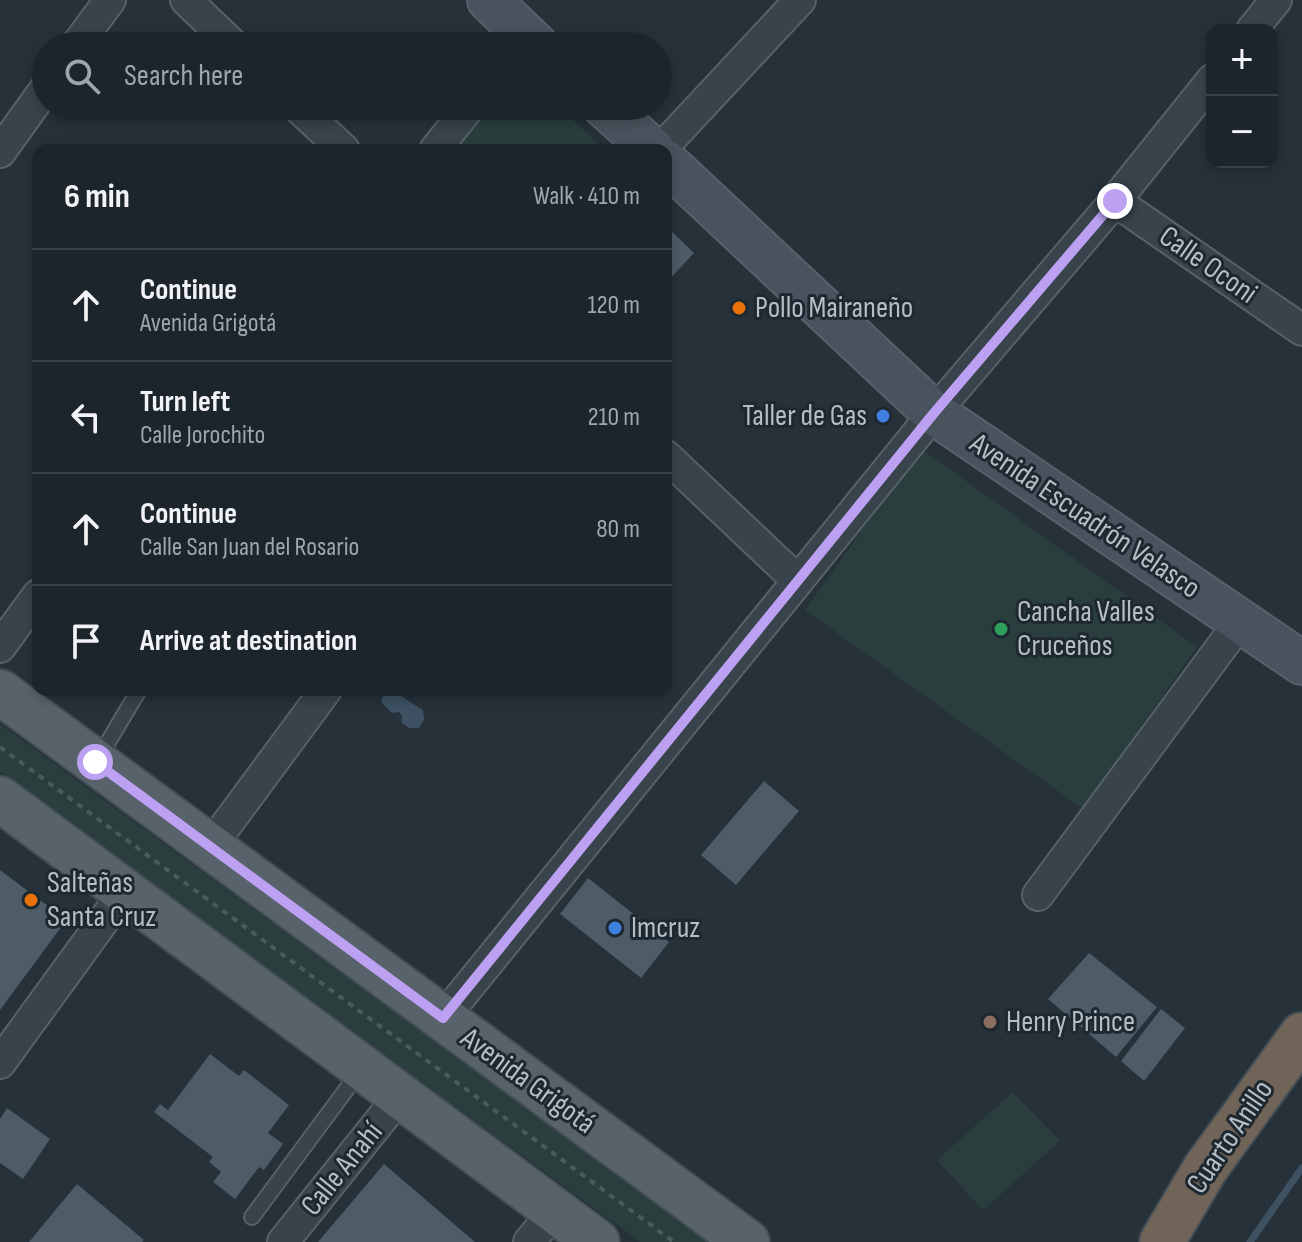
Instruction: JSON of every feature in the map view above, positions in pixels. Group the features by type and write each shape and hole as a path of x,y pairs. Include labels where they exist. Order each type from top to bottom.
{"highway":[{"name":"Cuarto Anillo","path":"1162,1242 1205,1169 1302,1035"},
{"path":"1130,1242 1205,1169"}],"main road":[{"name":"Avenida Grigotá","path":"0,692 747,1242"},
{"path":"0,799 400,1096 542,1226 597,1242"}],"street":[{"path":"86,32 110,0"},
{"path":"186,0 219,32"},
{"path":"489,0 517,32"},
{"path":"672,155 800,0"},
{"path":"1257,24 1276,0"},
{"path":"1296,0 1302,4"},
{"path":"443,1018 934,413 1115,201 1206,87"},
{"path":"0,152 32,107"},
{"path":"312,120 338,144"},
{"path":"440,144 459,120"},
{"name":"Avenida Escuadrón Velasco","path":"619,120 644,144"},
{"name":"Avenida Escuadrón Velasco","path":"672,170 934,413 1302,663"},
{"name":"Calle Oconi","path":"1115,201 1302,330"},
{"path":"672,462 798,581"},
{"path":"0,647 32,603"},
{"path":"1038,895 1240,622"},
{"path":"210,847 322,696"},
{"path":"0,1063 125,891"},
{"name":"Calle Anahí","path":"283,1242 400,1096"}],"lane":[{"path":"95,762 135,696"},
{"path":"252,1217 363,1068"}],"path":[{"path":"0,747 674,1242"}],"green space":[{"path":"474,120 573,120 599,144 456,144"},
{"name":"Cancha Valles Cruceños","path":"920,448 1197,647 1083,809 805,610"},
{"path":"0,724 709,1242 640,1242 0,772"},
{"path":"1013,1092 1060,1141 983,1210 937,1160"}],"water":[{"path":"383,696 401,696 423,710 424,720 419,728 409,728 401,722 399,712 392,713 381,702"}],"building":[{"path":"672,232 694,253 672,277"},
{"path":"764,781 799,811 736,885 701,855"},
{"path":"0,870 60,915 62,926 0,1010"},
{"name":"Imcruz","path":"588,878 669,942 641,978 560,914"},
{"path":"1089,953 1157,1007 1116,1057 1048,999"},
{"path":"1161,1009 1185,1028 1144,1081 1121,1061"},
{"path":"210,1054 239,1076 244,1070 289,1105 268,1133 283,1144 264,1170 259,1167 235,1199 213,1182 221,1172 209,1162 213,1157 154,1112 160,1104 168,1110"},
{"path":"7,1108 50,1139 23,1179 0,1163 0,1119"},
{"path":"384,1164 475,1242 318,1242"},
{"path":"77,1184 144,1240 29,1242"}],"waterway":[{"path":"1250,1242 1302,1168"}],"place":[{"name":"Pollo Mairaneño","path":"739,308"},
{"name":"Taller de Gas","path":"883,416"},
{"name":"Cancha Valles Cruceños","path":"1001,629"},
{"name":"Salteñas Santa Cruz","path":"31,900"},
{"name":"Imcruz","path":"615,928"},
{"name":"Henry Prince","path":"990,1022"}],"route":[{"path":"95,762 443,1018 934,413 1115,201"}]}
